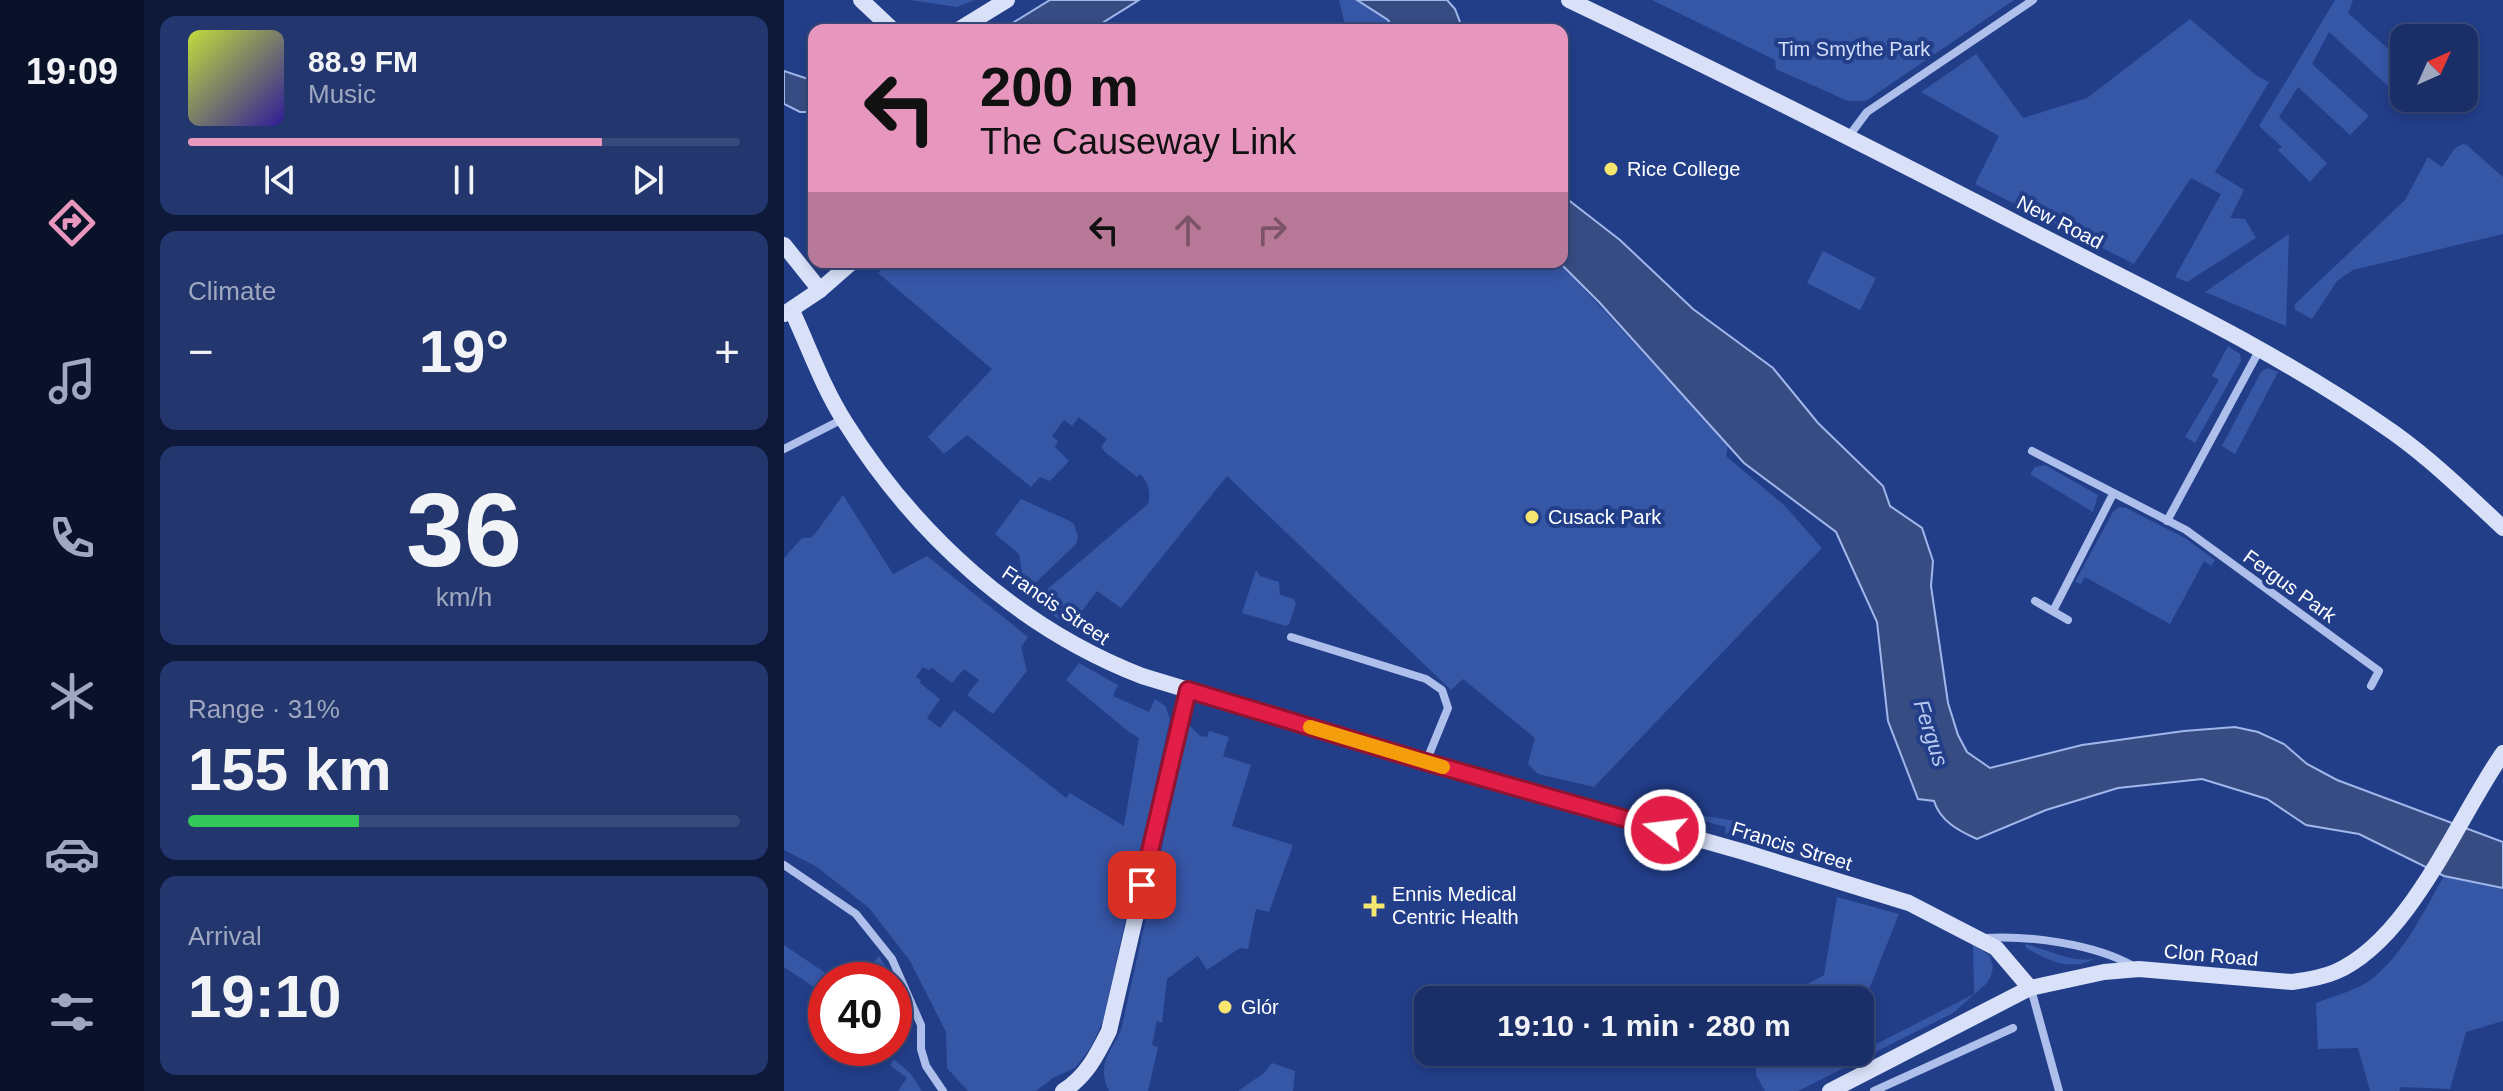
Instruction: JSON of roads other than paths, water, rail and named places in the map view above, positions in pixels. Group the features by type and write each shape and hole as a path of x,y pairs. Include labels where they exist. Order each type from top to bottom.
{"street":[{"path":"861,0 887,24"},
{"path":"968,24 1007,0"},
{"name":"New Road","path":"1569,0 1849,136 2174,301 2289,365 2394,434 2435,465 2503,528"},
{"path":"1849,136 1867,112 2033,0"},
{"path":"784,245 820,290"},
{"path":"788,313 845,268"},
{"name":"Francis Street","path":"788,313 843,419 909,511 947,550 1017,607 1100,659 1188,690 1426,762 1744,852 1909,903 1979,938 2004,955 2030,988"},
{"path":"2167,521 2260,349"},
{"path":"784,449 843,419"},
{"name":"Fergus Park","path":"2032,451 2186,530 2379,671 2371,686"},
{"path":"2053,611 2113,494"},
{"path":"2035,601 2068,620"},
{"path":"1291,637 1426,679 1442,690 1448,708 1426,762"},
{"path":"1063,1091 1078,1082 1109,1031 1188,690"},
{"name":"Clon Road","path":"1830,1091 2030,988 2104,972 2139,969 2278,981 2314,979 2350,964 2379,942 2424,883 2503,753"},
{"path":"784,865 856,914 892,959 921,1025 921,1049 926,1066 942,1090"},
{"path":"1979,938 2020,936 2115,955 2139,969"},
{"path":"2030,988 2059,1091"},
{"path":"1874,1091 2013,1028"},
{"path":"1942,1034 1950,1055"}],"water":[{"path":"1050,0 1139,0 1101,24 1011,24"},
{"path":"1357,0 1447,0 1455,9 1461,24 1390,24"},
{"path":"784,71 808,79 808,112 800,112 784,104"},
{"name":"Fergus","path":"1568,200 1620,240 1693,309 1773,368 1818,423 1883,486 1890,506 1922,528 1933,561 1931,586 1948,703 1967,752 1990,768 2082,745 2184,731 2235,727 2258,732 2284,744 2307,764 2337,780 2503,842 2503,888 2444,876 2359,834 2306,825 2267,799 2202,779 2118,788 2046,810 1977,839 1951,824 1934,801 1918,799 1888,721 1877,622 1836,532 1744,463 1565,268 1568,268"}],"place":[{"name":"Rice College","path":"1611,169"},
{"name":"Cusack Park","path":"1532,517"},
{"name":"Ennis Medical Centric Health","path":"1374,906"},
{"name":"Glór","path":"1225,1007"}],"park label":[{"name":"Tim Smythe Park","path":"1854,49"}]}
